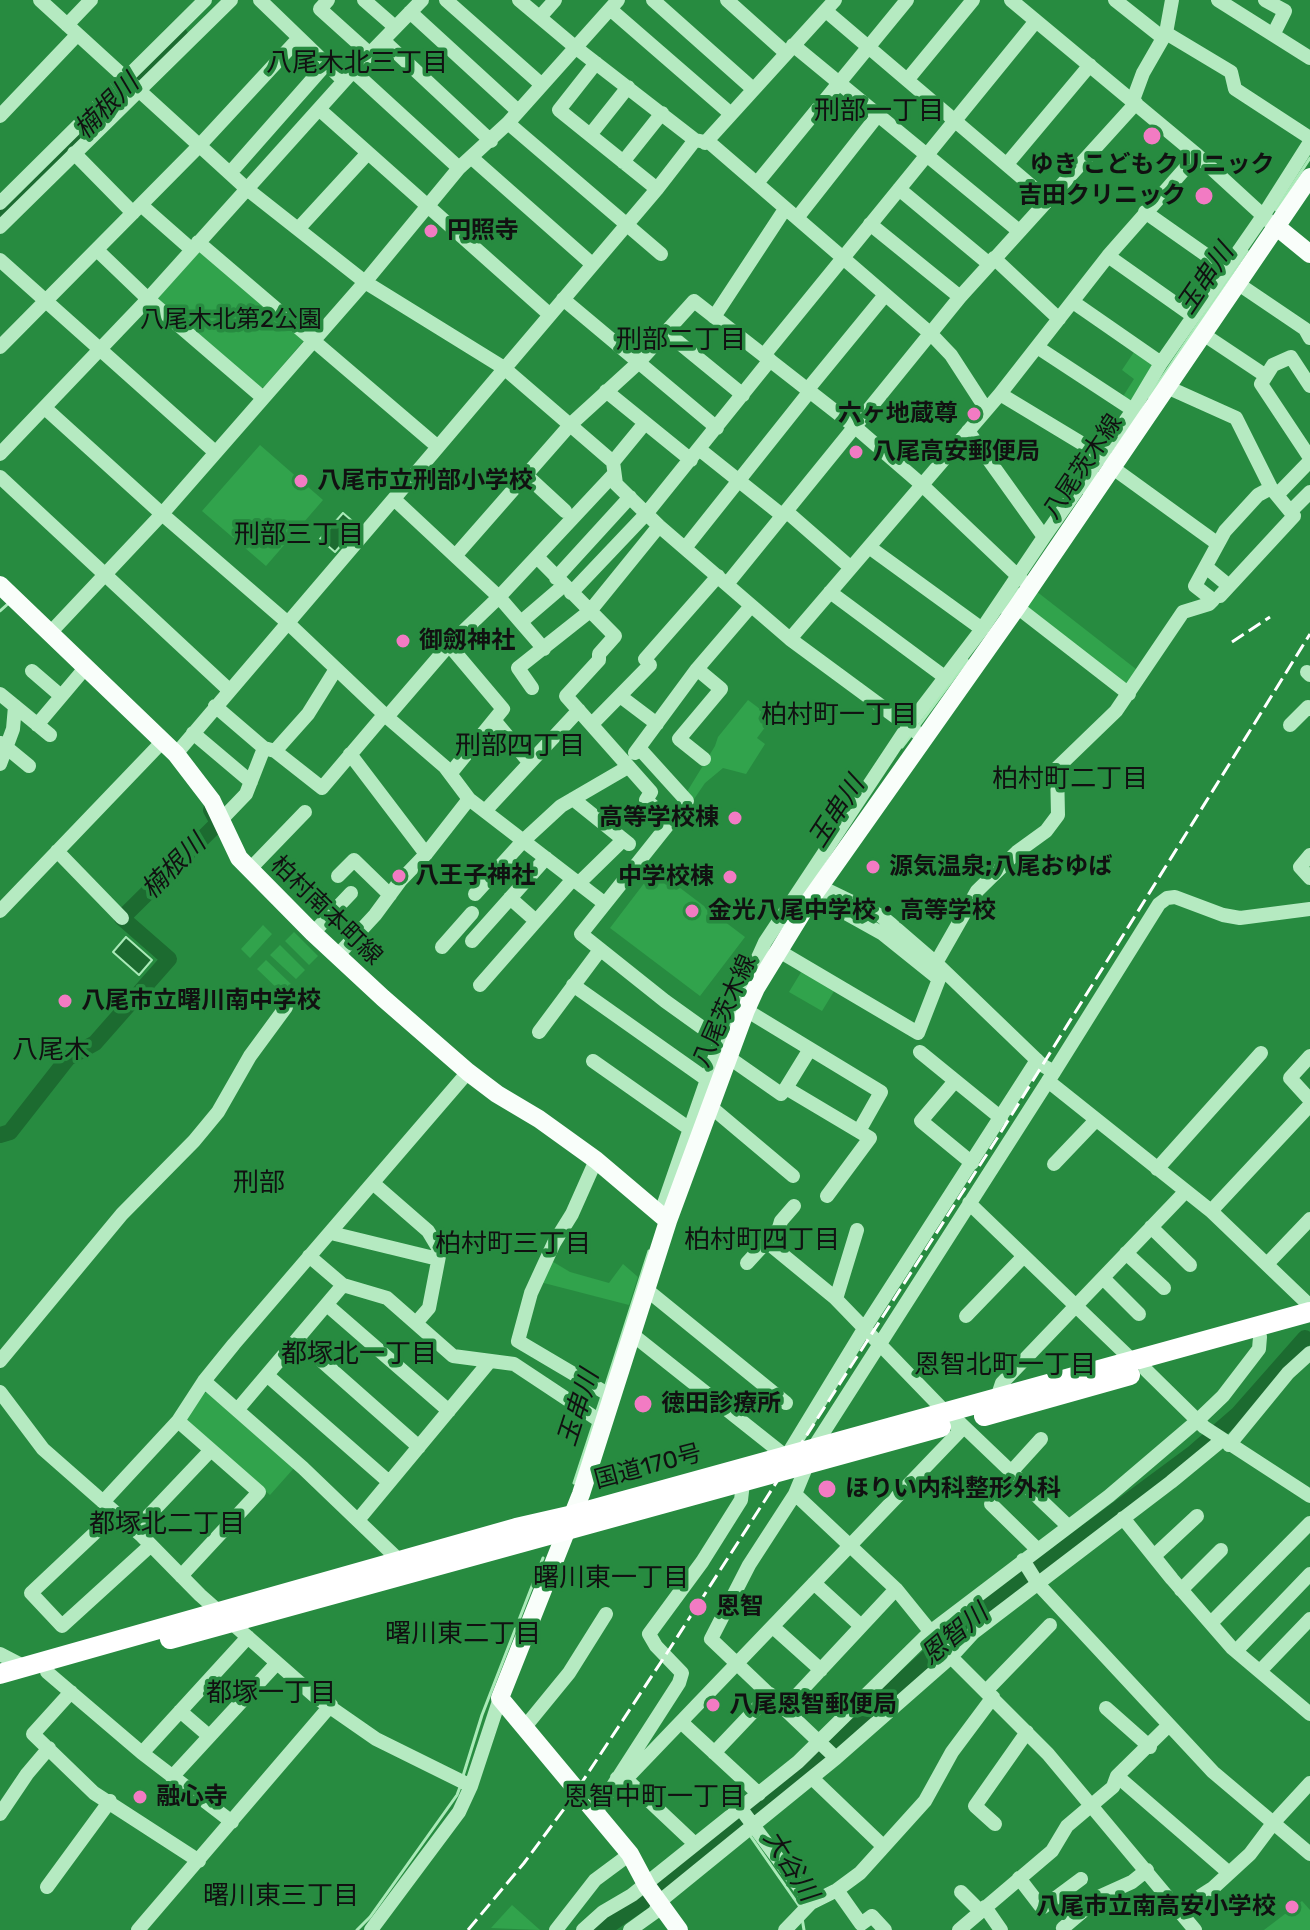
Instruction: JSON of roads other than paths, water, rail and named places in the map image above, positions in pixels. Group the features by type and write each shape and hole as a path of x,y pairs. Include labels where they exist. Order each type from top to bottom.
{"highway":[{"name":"国道170号","path":"954,1419 997,1398 1260,1337 1308,1312"},
{"name":"国道170号","path":"0,1674 225,1617 954,1419 1140,1366 1308,1312"},
{"name":"国道170号","path":"744,1474 786,1454 810,1456"},
{"name":"国道170号","path":"0,1685 516,1528 569,1523"}],"main road":[{"name":"八尾茨木線","path":"500,1698 569,1523 633,1335 664,1218 694,1132 711,1107 726,1047 779,951 916,732 1017,607 1024,581 1108,461 1167,387 1203,334 1232,276 1270,221 1310,177"},
{"path":"1270,221 1310,254"},
{"name":"柏村南本町線","path":"4,595 50,633 169,748 212,801 239,858 337,956 468,1072 596,1160 664,1218"},
{"path":"500,1698 630,1854 652,1893 679,1930"}],"street":[{"path":"40,0 247,189 365,282 504,368 570,425 613,468 616,484 659,526 790,639 916,732"},
{"path":"0,116 72,30 91,0"},
{"path":"0,203 205,0"},
{"path":"0,227 231,0"},
{"path":"260,0 326,64 349,76 459,168"},
{"path":"328,0 320,9 370,54"},
{"path":"0,454 148,299 194,245 422,0"},
{"path":"446,0 542,85"},
{"path":"519,0 662,113 700,141 710,143 931,334 951,355 986,409"},
{"path":"540,17 555,0"},
{"path":"653,0 753,89"},
{"path":"727,0 839,82 1019,231"},
{"path":"757,183 907,0"},
{"path":"908,79 973,0"},
{"path":"1011,0 1197,155 1270,221 1310,140 1235,89 1231,72 1164,36 1115,0"},
{"path":"592,724 784,514 960,297 1134,102 1143,73 1164,36 1172,0"},
{"path":"1218,0 1310,58"},
{"path":"1265,0 1285,11 1274,33"},
{"path":"370,2 395,27"},
{"path":"0,911 57,851 169,748 193,733 657,189 700,141 731,114 829,4 869,46 1048,200"},
{"path":"50,633 162,514 365,282 459,168 491,141 614,5 731,114"},
{"path":"410,12 518,111"},
{"path":"521,622 646,514 743,395 767,358 843,258 1036,21"},
{"path":"0,347 199,146 299,38"},
{"path":"383,40 491,141"},
{"path":"596,63 559,110 657,189"},
{"path":"230,173 326,64"},
{"path":"1007,164 1090,65"},
{"path":"590,135 628,87"},
{"path":"320,110 549,314"},
{"path":"623,162 662,113"},
{"path":"714,317 791,214 878,115"},
{"path":"508,123 661,254"},
{"path":"74,153 137,209 194,245 313,340 438,447"},
{"path":"298,229 367,154"},
{"path":"790,639 1000,394 1145,212 1197,155"},
{"path":"472,158 592,264"},
{"path":"899,189 1059,319"},
{"path":"1145,212 1305,329 1310,338"},
{"path":"870,224 960,297"},
{"path":"97,250 148,299 262,397"},
{"path":"1108,256 1193,316"},
{"path":"0,260 215,452"},
{"path":"593,1061 694,1132 706,1079 726,1047 765,942 916,732 946,678 982,629 1024,581 1044,537 1108,461 1133,410 1193,316 1232,276"},
{"path":"685,548 885,295"},
{"path":"563,299 717,428"},
{"path":"456,555 570,425 638,363 694,301 854,426 1024,581"},
{"path":"1073,302 1161,363"},
{"path":"666,332 743,395"},
{"path":"1203,334 1266,376"},
{"path":"1037,347 1133,410"},
{"path":"936,963 977,891 1017,852 1046,831 1058,815 1057,768 1116,711 1183,612 1213,600 1195,586 1225,531 1258,495 1274,492 1310,460 1261,384 1273,365 1291,357 1310,386"},
{"path":"1167,387 1236,418 1274,492 1294,516 1225,591 1206,567"},
{"path":"606,391 645,423 739,481 850,567"},
{"path":"1000,394 1108,461 1218,544"},
{"path":"45,408 288,623 450,774 469,799 604,903"},
{"path":"215,706 322,788 449,645 537,557 613,468 645,423"},
{"path":"968,431 1044,537"},
{"path":"526,475 565,511"},
{"path":"0,477 229,690"},
{"path":"1291,511 1310,492"},
{"path":"564,586 630,497"},
{"path":"394,499 499,597 544,649"},
{"path":"532,688 518,668 590,611 659,526"},
{"path":"869,547 982,629"},
{"path":"537,557 615,636 599,654 599,660 566,696 651,792 646,800 670,821"},
{"path":"830,592 946,678"},
{"path":"475,894 523,841 561,806 627,764 697,669 751,606"},
{"path":"1017,607 1129,694"},
{"path":"449,645 503,709 450,774"},
{"path":"37,725 86,667"},
{"path":"221,820 239,803 270,750 308,714 336,669"},
{"path":"697,669 721,689 679,739 704,759"},
{"path":"32,671 61,696"},
{"path":"0,694 50,735"},
{"path":"620,696 657,724"},
{"path":"0,764 3,744 13,729 15,706"},
{"path":"1290,725 1308,707 1310,709"},
{"path":"485,811 579,710"},
{"path":"494,720 529,762"},
{"path":"193,733 251,782"},
{"path":"3,744 29,766"},
{"path":"639,748 687,801 581,934 781,1094 810,1049"},
{"path":"350,754 426,854"},
{"path":"337,956 375,915 469,799"},
{"path":"480,985 576,881 626,842 573,799"},
{"path":"249,870 305,812"},
{"path":"57,851 122,918"},
{"path":"1310,855 1300,867 1310,878"},
{"path":"472,941 546,858"},
{"path":"338,876 354,860 390,895"},
{"path":"816,891 881,916 936,963 1096,1120 1211,1211 1267,1264 1308,1312"},
{"path":"779,951 918,1033 939,979 883,934 816,891"},
{"path":"313,933 351,893"},
{"path":"836,1758 711,1639 749,1565 795,1494 810,1456 1159,904 1175,897 1240,918 1310,909"},
{"path":"510,898 536,921"},
{"path":"442,947 468,909 486,925"},
{"path":"539,1032 600,950"},
{"path":"573,985 706,1079"},
{"path":"0,1361 122,1214 210,1122 250,1056 286,1007"},
{"path":"746,1010 881,1092 859,1131"},
{"path":"920,1052 1001,1118"},
{"path":"1157,1169 1261,1053"},
{"path":"1211,1211 1310,1102 1290,1078 1310,1056"},
{"path":"633,1335 786,1454 1037,1060"},
{"path":"103,1502 178,1421 204,1381 468,1072"},
{"path":"955,1081 921,1121 972,1163"},
{"path":"786,1088 870,1138 827,1196"},
{"path":"711,1107 793,1176"},
{"path":"1054,1164 1096,1120"},
{"path":"596,1160 531,1293 518,1341 611,1396"},
{"path":"374,1184 428,1231 440,1251 429,1308 416,1323"},
{"path":"997,1398 1002,1383 1185,1192"},
{"path":"969,1203 1200,1424 1308,1492"},
{"path":"747,1263 794,1206"},
{"path":"1267,1264 1310,1219"},
{"path":"1151,1227 1190,1265"},
{"path":"836,1299 857,1230"},
{"path":"331,1233 438,1259"},
{"path":"767,1242 836,1299 954,1419 1068,1526"},
{"path":"1126,1253 1164,1288"},
{"path":"309,1256 343,1285 387,1298 453,1356 514,1364 603,1423"},
{"path":"966,1316 1024,1256"},
{"path":"1103,1278 1139,1314"},
{"path":"238,1409 343,1285"},
{"path":"647,1290 786,1403"},
{"path":"327,1305 449,1411"},
{"path":"652,1893 695,1844 741,1810 821,1742 931,1634 1200,1424 1259,1349 1260,1337"},
{"path":"298,1340 419,1447"},
{"path":"583,1930 603,1912 632,1895 652,1893 754,1827 836,1758 973,1633 1224,1441 1310,1353"},
{"path":"358,1520 490,1361"},
{"path":"268,1376 389,1482"},
{"path":"204,1381 401,1562"},
{"path":"0,1392 43,1449 317,1698 376,1739 471,1786"},
{"path":"622,1778 738,1664 959,1432 954,1419"},
{"path":"178,1421 259,1492 181,1576"},
{"path":"1011,1472 1041,1439"},
{"path":"135,1530 211,1450"},
{"path":"596,1812 622,1778 679,1683 682,1673 656,1646 649,1634 702,1562 741,1500 744,1474"},
{"path":"795,1494 896,1589 950,1656 1048,1754 1090,1808 1180,1909 1192,1929"},
{"path":"991,1504 1037,1549"},
{"path":"116,1513 31,1593 62,1626 151,1545"},
{"path":"1154,1556 1197,1516"},
{"path":"1123,1518 1181,1590 1236,1651 1310,1714"},
{"path":"1211,1623 1310,1523"},
{"path":"1181,1590 1221,1550"},
{"path":"1023,1562 1038,1583 1213,1772 1310,1854"},
{"path":"1236,1651 1310,1574"},
{"path":"814,1583 861,1626"},
{"path":"785,1708 896,1589"},
{"path":"524,1728 569,1673 606,1614"},
{"path":"1260,1671 1310,1619"},
{"path":"794,1926 811,1903 837,1890 860,1873 925,1801 989,1694 1050,1625"},
{"path":"773,1627 821,1670"},
{"path":"142,1753 248,1637"},
{"path":"0,1654 25,1667"},
{"path":"172,1777 277,1663"},
{"path":"47,1672 142,1753 232,1822"},
{"path":"71,1692 33,1734 94,1793 199,1861"},
{"path":"714,1753 770,1694"},
{"path":"371,1930 459,1812 471,1786 500,1698"},
{"path":"138,1930 331,1705"},
{"path":"1106,1708 1150,1747"},
{"path":"180,1711 209,1736"},
{"path":"681,1722 759,1794"},
{"path":"959,1930 1052,1851 1067,1826 1113,1787 1117,1776 1150,1747 1169,1725"},
{"path":"995,1824 975,1806 1027,1732"},
{"path":"0,1814 49,1748"},
{"path":"1117,1776 1228,1872"},
{"path":"622,1778 695,1844"},
{"path":"812,1778 883,1846"},
{"path":"1180,1909 1213,1888 1250,1854 1310,1783"},
{"path":"47,1887 110,1801"},
{"path":"741,1810 811,1903"},
{"path":"556,1930 595,1880 630,1854"},
{"path":"1064,1930 1101,1896 1132,1882 1147,1870"},
{"path":"1019,1878 1042,1908 1081,1879"},
{"path":"837,1890 857,1927 872,1916 885,1930"},
{"path":"961,1892 1001,1930"},
{"path":"630,1930 655,1912 652,1893"}],"waterway":[{"name":"楠根川","path":"0,215 180,35"},
{"name":"玉串川","path":"1276,210 1310,158"},
{"name":"玉串川","path":"1149,397 1247,251"},
{"name":"玉串川","path":"1084,493 1097,473"},
{"name":"玉串川","path":"1002,612 1019,589"},
{"path":"0,611 9,603"},
{"name":"玉串川","path":"917,728 967,660"},
{"name":"玉串川","path":"902,747 912,734"},
{"name":"楠根川","path":"0,1135 10,1132 68,1058 95,1043 169,959 122,918 218,823 211,810"},
{"name":"玉串川","path":"605,1388 649,1251"},
{"name":"恩智川","path":"602,1930 643,1902 804,1770 972,1617 1192,1454 1238,1414 1305,1338"},
{"name":"玉串川","path":"597,1411 602,1396"},
{"name":"玉串川","path":"574,1483 594,1422"},
{"name":"玉串川","path":"463,1776 482,1715 543,1558"},
{"name":"玉串川","path":"357,1930 370,1917 460,1787"},
{"name":"大谷川","path":"749,1834 800,1907"},
{"name":"大谷川","path":"802,1918 804,1930"}],"railway":[{"path":"1232,642 1270,617"},
{"path":"468,1930 567,1805 667,1653 996,1140 1310,634"}],"place":[{"name":"ゆき こどもクリニック","path":"1152,136"},
{"name":"吉田クリニック","path":"1204,196"},
{"name":"円照寺","path":"431,231"},
{"name":"六ヶ地蔵尊","path":"974,414"},
{"name":"八尾高安郵便局","path":"856,452"},
{"name":"八尾市立刑部小学校","path":"301,481"},
{"name":"御劔神社","path":"403,641"},
{"name":"高等学校棟","path":"735,818"},
{"name":"源気温泉;八尾おゆば","path":"873,867"},
{"name":"八王子神社","path":"399,876"},
{"name":"中学校棟","path":"730,877"},
{"name":"金光八尾中学校・高等学校","path":"692,911"},
{"name":"八尾市立曙川南中学校","path":"65,1001"},
{"name":"徳田診療所","path":"643,1404"},
{"name":"ほりい内科整形外科","path":"827,1489"},
{"name":"恩智","path":"698,1607"},
{"name":"八尾恩智郵便局","path":"713,1705"},
{"name":"融心寺","path":"140,1797"},
{"name":"八尾市立南高安小学校","path":"1292,1907"}],"district":[{"name":"八尾木北三丁目","path":"357,63"},
{"name":"刑部一丁目","path":"879,111"},
{"name":"刑部二丁目","path":"681,340"},
{"name":"刑部三丁目","path":"299,535"},
{"name":"柏村町一丁目","path":"839,715"},
{"name":"刑部四丁目","path":"520,746"},
{"name":"柏村町二丁目","path":"1070,779"},
{"name":"八尾木","path":"51,1050"},
{"name":"刑部","path":"259,1183"},
{"name":"柏村町四丁目","path":"762,1240"},
{"name":"柏村町三丁目","path":"513,1244"},
{"name":"都塚北一丁目","path":"359,1354"},
{"name":"恩智北町一丁目","path":"1005,1365"},
{"name":"都塚北二丁目","path":"167,1524"},
{"name":"曙川東一丁目","path":"611,1578"},
{"name":"曙川東二丁目","path":"463,1634"},
{"name":"都塚一丁目","path":"271,1693"},
{"name":"恩智中町一丁目","path":"654,1797"},
{"name":"曙川東三丁目","path":"281,1896"}],"park label":[{"name":"八尾木北第2公園","path":"231,320"}]}
